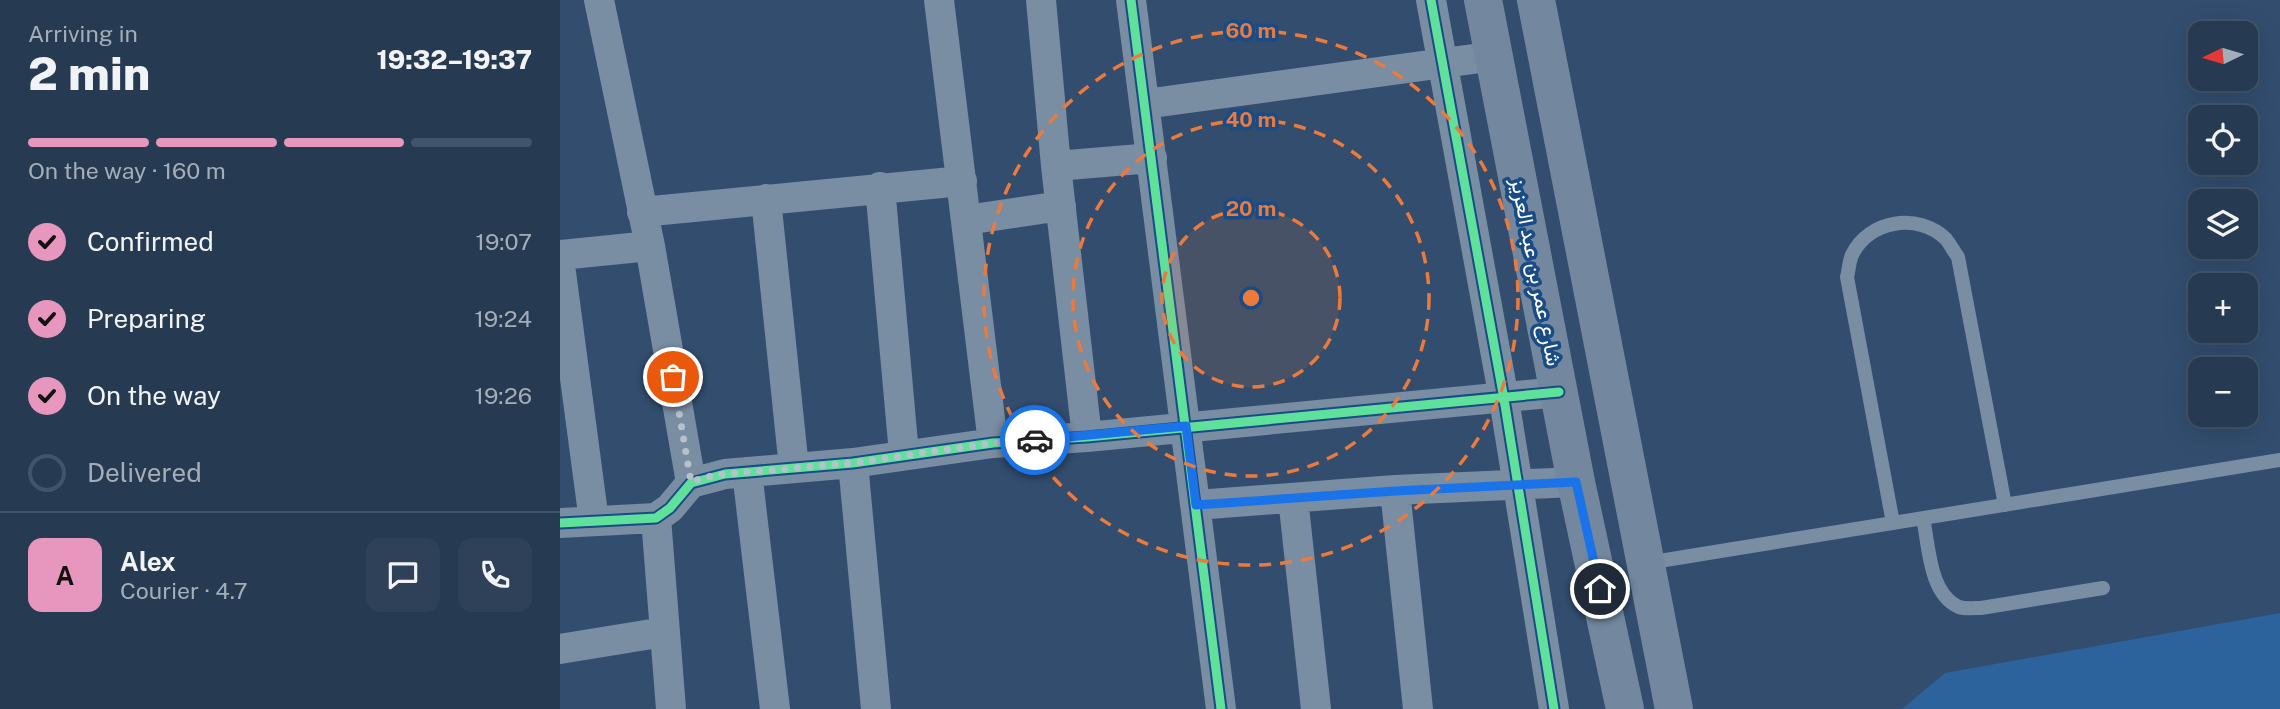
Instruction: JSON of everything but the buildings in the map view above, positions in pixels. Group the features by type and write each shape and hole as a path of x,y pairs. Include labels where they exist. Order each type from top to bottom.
{"main road":[{"name":"شارع عمر بن عبد العزيز","path":"1483,0 1576,482 1625,709"},
{"path":"1536,0 1674,709"}],"street":[{"path":"599,0 650,246 691,482"},
{"path":"939,0 993,443"},
{"path":"1041,0 1056,166 1087,437"},
{"path":"1431,0 1504,399 1554,709"},
{"path":"1140,1 1145,104 1221,709"},
{"path":"1145,104 1495,55"},
{"path":"1056,166 1152,158"},
{"path":"642,212 962,181"},
{"path":"880,187 904,454"},
{"path":"766,199 794,468"},
{"path":"966,220 1061,206"},
{"path":"560,255 650,246"},
{"path":"560,265 594,521"},
{"path":"560,523 656,518 670,508 691,482 706,477 853,463 993,443 1087,437 1559,392"},
{"path":"853,463 876,709"},
{"path":"747,472 775,709"},
{"path":"1196,505 1576,482"},
{"path":"1395,491 1418,709"},
{"path":"1293,498 1316,709"},
{"path":"656,518 671,709"},
{"path":"560,649 664,632"}],"lane":[{"path":"1893,523 1847,276 1852,255 1865,237 1884,226 1905,222 1927,226 1946,239 1958,257 2004,505"},
{"path":"1646,564 2280,460"},
{"path":"1923,518 1935,578 1944,597 1961,608 1981,608 2104,588"}],"shaded area":[{"path":"2280,613 2280,709 1902,709 1945,673"}],"cycle path":[{"path":"1131,0 1221,709"},
{"path":"1431,0 1504,399 1554,709"},
{"path":"560,523 656,518 670,508 691,483 725,474 853,463 993,443 1087,437 1559,392"}],"way so far":[{"path":"673,377 691,482 725,474 853,463 904,454 1035,440"}],"route":[{"path":"1035,440 1186,426 1196,505 1576,482 1600,589"}]}
